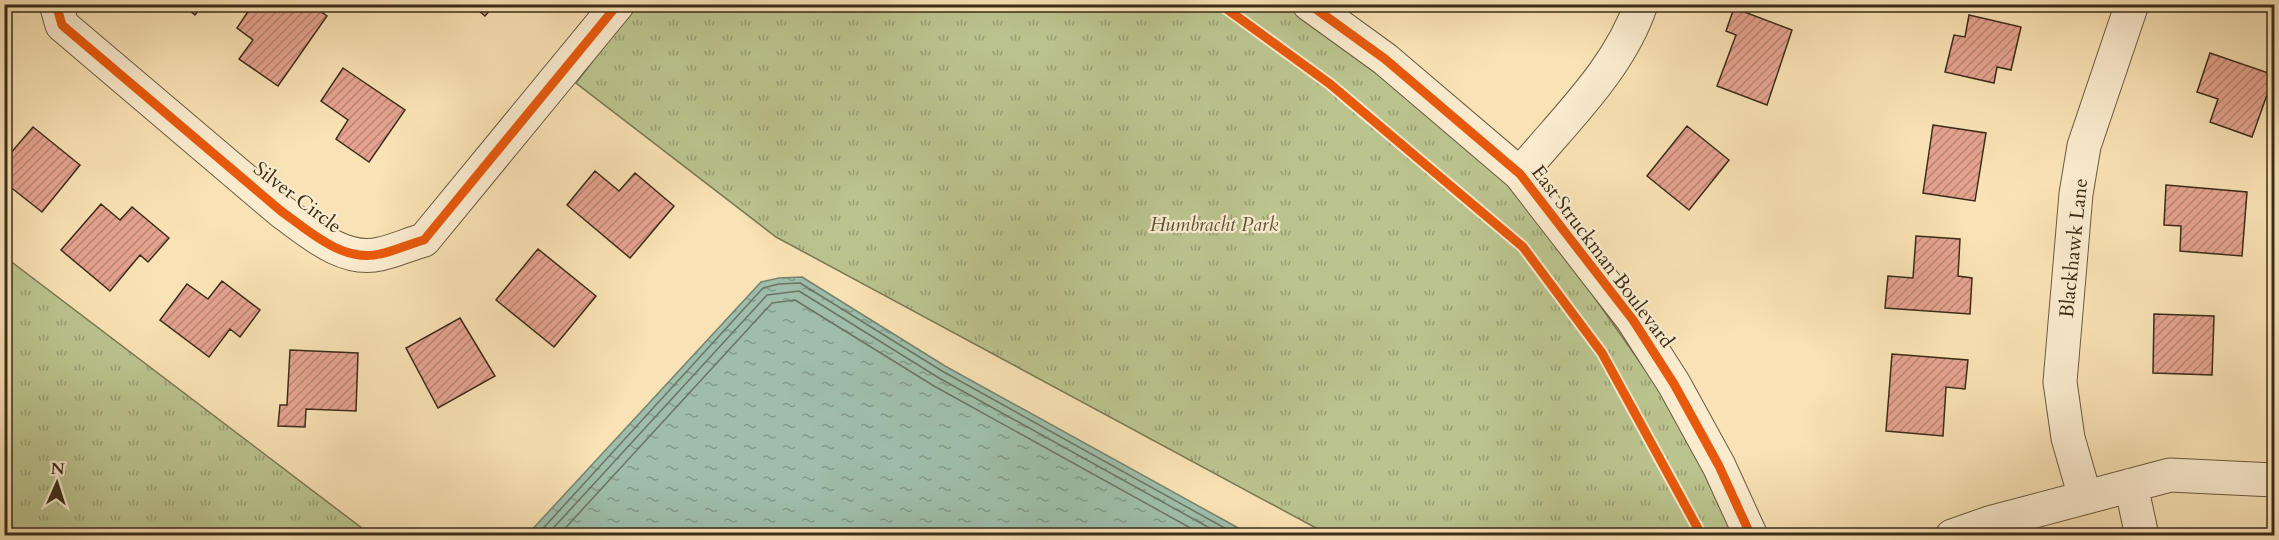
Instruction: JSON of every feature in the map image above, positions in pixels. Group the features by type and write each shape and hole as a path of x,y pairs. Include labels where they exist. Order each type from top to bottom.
{"street":[{"name":"Silver Circle","path":"56,4 62,25 281,211 318,238 342,251 359,256 378,255 424,240 618,4"},
{"name":"East Struckman Boulevard","path":"1309,4 1393,65 1520,174 1633,320 1668,375 1719,466 1750,536"},
{"path":"1520,174 1611,64 1636,20 1641,4"},
{"name":"Blackhawk Lane","path":"2085,497 2068,438 2060,382 2076,194 2084,146 2132,4"},
{"path":"1952,536 1989,522 2170,475 2274,480"},
{"path":"2131,485 2142,536"}],"green space":[{"name":"Humbracht Park","path":"636,5 1284,5 1370,65 1514,183 1675,412 1736,535 1329,535 776,237 576,83"},
{"path":"5,257 371,535 5,535"}],"water":[{"path":"802,277 945,366 1242,530 1258,535 527,535 761,282"}],"building":[{"path":"182,4 204,4 195,15"},
{"path":"253,4 309,4 327,16 278,86 239,59 253,40 237,28"},
{"path":"471,4 495,4 485,16"},
{"path":"2249,4 2274,4 2274,11 2248,7"},
{"path":"1734,8 1792,30 1767,105 1717,86 1736,35 1726,31"},
{"path":"1969,15 2021,27 2011,70 1997,67 1994,83 1945,72 1954,35 1965,37"},
{"path":"2210,53 2274,75 2252,137 2210,122 2218,99 2197,92"},
{"path":"343,68 405,110 369,162 336,139 348,120 321,101"},
{"path":"1933,125 1986,133 1975,201 1923,193"},
{"path":"1687,126 1729,160 1689,210 1647,176"},
{"path":"33,127 80,165 42,212 4,182 4,161"},
{"path":"595,171 619,191 635,173 674,206 630,258 567,205"},
{"path":"2166,185 2247,192 2242,256 2180,251 2181,226 2164,225"},
{"path":"101,204 120,220 132,207 169,238 148,262 140,255 110,291 61,250"},
{"path":"1916,236 1960,239 1958,276 1972,278 1970,314 1885,308 1888,276 1913,278"},
{"path":"538,249 596,296 554,347 496,300"},
{"path":"222,281 260,310 240,337 230,329 209,357 160,320 187,284 208,299"},
{"path":"2154,314 2214,316 2212,375 2153,373"},
{"path":"460,318 495,376 438,408 406,348"},
{"path":"290,350 358,353 356,411 306,409 305,427 278,426 280,405 287,405"},
{"path":"1892,354 1968,360 1965,389 1946,387 1943,436 1886,431"}],"cycle path":[{"path":"56,4 62,25 281,211 315,236 340,250 366,256 386,253 424,240 618,4"},
{"path":"1220,4 1330,84 1523,247 1602,353 1702,536"},
{"path":"1309,4 1385,59 1520,174 1633,320 1674,384 1719,466 1751,536"}]}
